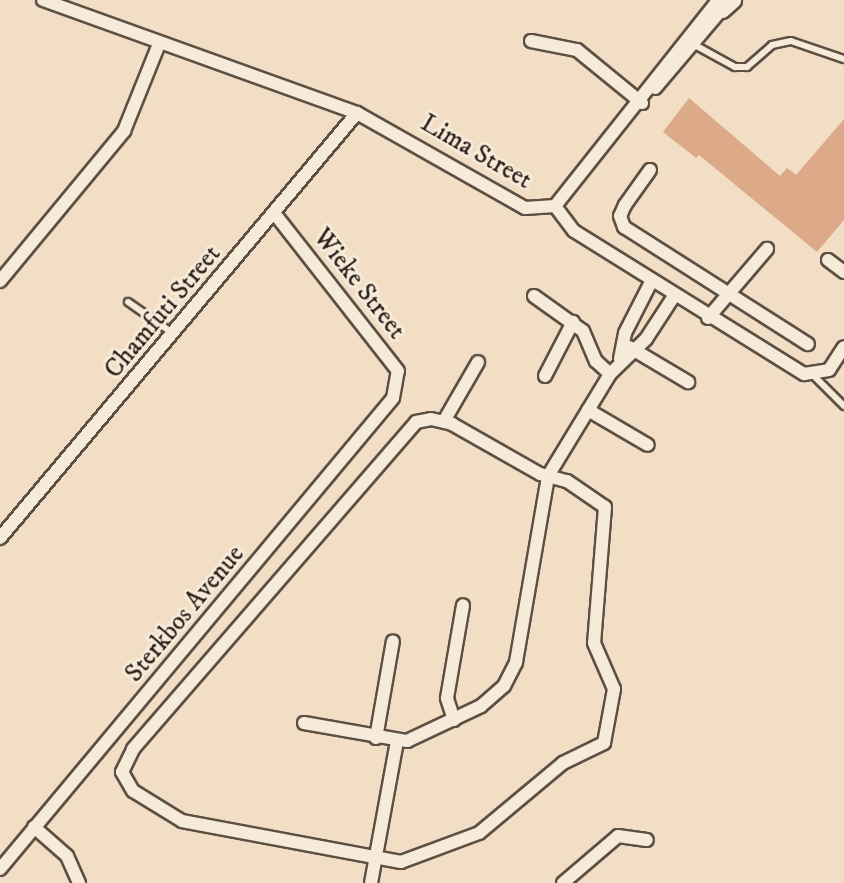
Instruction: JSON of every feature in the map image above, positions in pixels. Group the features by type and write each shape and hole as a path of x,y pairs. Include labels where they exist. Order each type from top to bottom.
{"street":[{"name":"Lima Street","path":"43,0 159,44 357,113 525,208 555,206 574,231 651,282 708,318 813,375"},
{"path":"639,101 693,45 722,2"},
{"path":"555,206 722,2"},
{"path":"531,41 577,50 639,101"},
{"path":"0,281 124,131 159,44"},
{"name":"Chamfuti Street","path":"0,538 175,334 357,113"},
{"path":"650,170 625,205 621,223 727,295 808,344"},
{"name":"Wieke Street","path":"275,214 387,355 398,371 399,384"},
{"path":"708,318 767,249"},
{"path":"828,260 844,272"},
{"path":"628,346 651,282"},
{"path":"534,296 573,322 610,374"},
{"path":"304,723 397,741 418,739 492,698 511,676 548,476 628,346 674,296"},
{"path":"545,376 573,322"},
{"path":"628,346 688,382"},
{"path":"813,375 828,369 844,347"},
{"path":"444,421 478,362"},
{"name":"Sterkbos Avenue","path":"0,869 372,426 399,384"},
{"path":"588,410 648,445"},
{"path":"444,421 548,476 580,488 606,511 594,643 614,689 608,737 599,748 563,763 478,833 418,859 375,860 182,821 133,791 122,764 416,422 444,421"},
{"path":"454,720 447,698 463,605"},
{"path":"376,738 393,641"},
{"path":"371,883 397,741"},
{"path":"34,827 67,856 79,883"},
{"path":"563,883 618,836 647,840"}],"lane":[{"path":"693,45 735,67 747,67 771,45 791,41 844,58"},
{"path":"128,302 175,334"},
{"path":"813,375 844,406"}],"building":[{"path":"689,98 780,176 787,168 796,175 844,119 844,220 817,252 699,155 696,158 663,132"}]}
